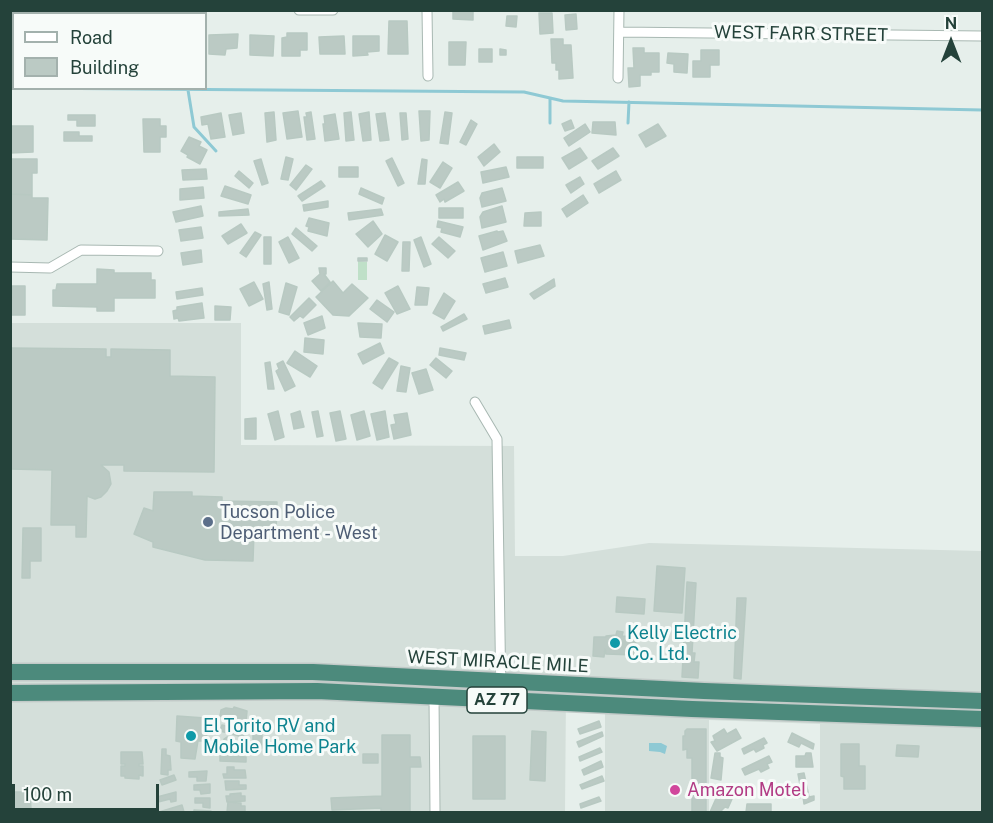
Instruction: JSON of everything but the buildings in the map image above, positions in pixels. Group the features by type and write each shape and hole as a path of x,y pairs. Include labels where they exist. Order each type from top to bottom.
{"highway":[{"name":"WEST MIRACLE MILE","path":"10,672 288,672 982,701"},
{"name":"WEST MIRACLE MILE","path":"10,693 296,691 692,709 982,719"},
{"path":"692,709 702,702 795,705 807,702 810,695"}],"street":[{"path":"299,10 333,10"},
{"path":"427,10 428,76"},
{"path":"618,78 619,10"},
{"name":"WEST FARR STREET","path":"619,32 982,36"},
{"path":"10,267 50,268 81,250 158,250"},
{"path":"475,402 497,439 501,700"},
{"path":"434,697 435,813"}],"shaded area":[{"path":"10,323 241,323 241,445 514,446 515,556 563,556 649,543 982,551 982,812 820,812 820,724 709,720 709,812 605,812 605,696 566,694 565,812 11,812"}],"green space":[{"path":"358,261 367,262 367,280 358,280"}],"water":[{"path":"649,743 661,743 667,746 665,754 649,751"}],"waterway":[{"path":"188,90 194,127 216,151"},
{"path":"207,90 524,92 563,101 982,110"},
{"path":"550,98 550,123"},
{"path":"628,123 629,102"}],"place":[{"name":"Tucson Police Department - West","path":"208,522"},
{"name":"Kelly Electric Co. Ltd.","path":"615,643"},
{"name":"El Torito RV and Mobile Home Park","path":"191,736"},
{"name":"Amazon Motel","path":"675,790"}]}
